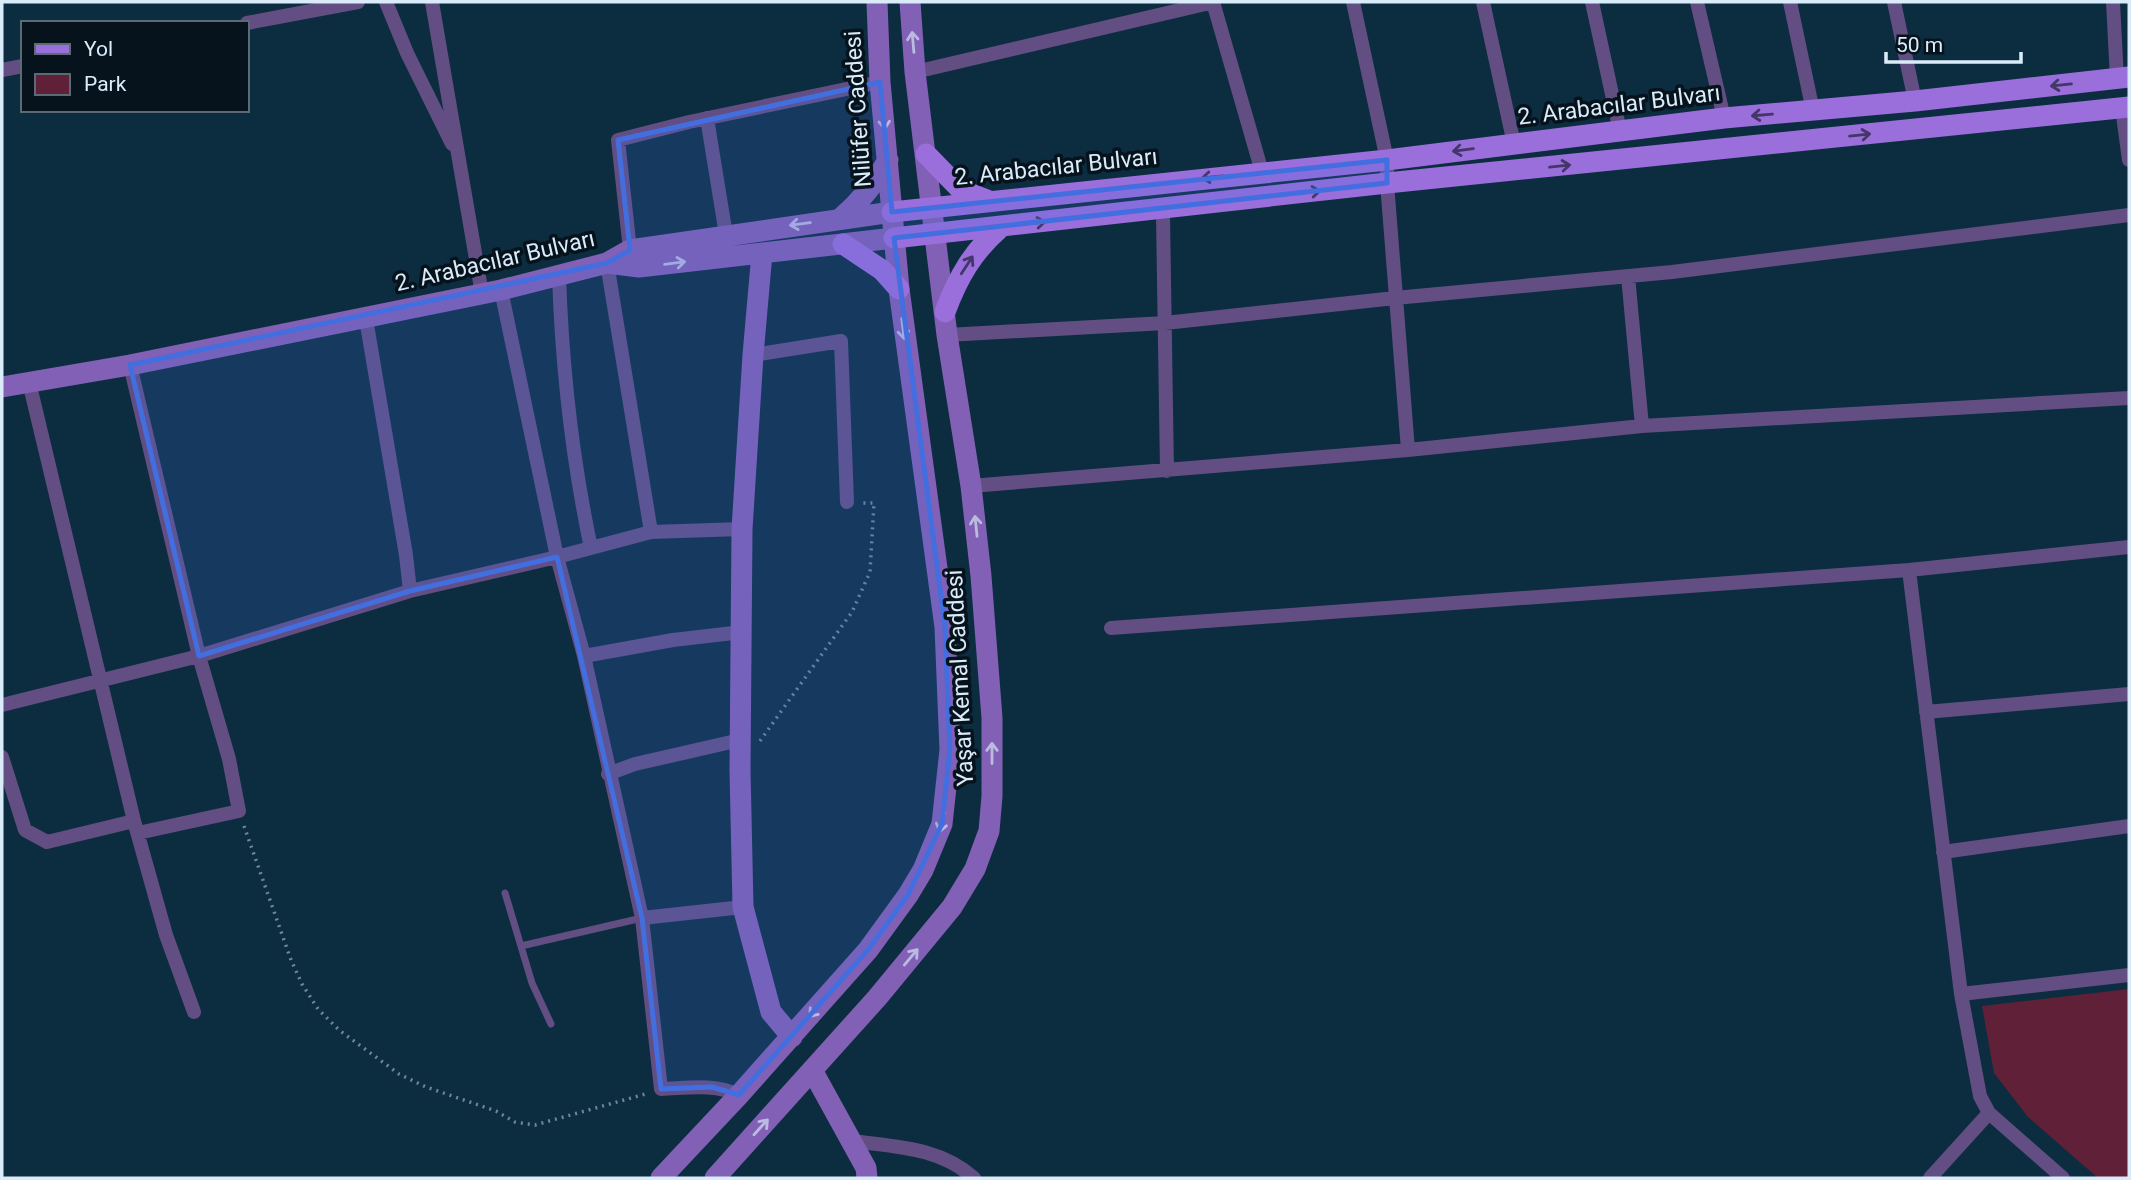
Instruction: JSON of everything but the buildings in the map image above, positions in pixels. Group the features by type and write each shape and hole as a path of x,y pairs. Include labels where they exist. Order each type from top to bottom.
{"main road":[{"name":"2. Arabacılar Bulvarı","path":"892,212 1387,160 1724,118 1915,101 2123,78"},
{"path":"894,238 1387,183 2126,108"},
{"path":"926,154 961,190 989,201"},
{"path":"945,312 955,284 967,263 983,243 1001,227"},
{"path":"843,243 882,270 899,289"}],"street":[{"path":"248,23 358,2"},
{"path":"386,2 407,53 459,158"},
{"path":"432,2 459,158 584,656 642,918 661,1089 712,1087 727,1089 739,1095"},
{"name":"Nilüfer Caddesi","path":"877,2 880,82 892,212"},
{"name":"Yaşar Kemal Caddesi","path":"715,1178 877,998 952,908 975,869 989,831 992,718 981,576 971,486 947,335 915,72 910,2"},
{"path":"915,72 1213,2 1262,172"},
{"path":"1353,2 1387,160 1408,450"},
{"path":"1483,2 1514,144"},
{"path":"1592,2 1620,131"},
{"path":"1697,2 1724,118"},
{"path":"1790,2 1813,111"},
{"path":"1894,2 1915,101"},
{"path":"2113,2 2123,78"},
{"path":"2,70 21,66"},
{"path":"630,250 618,140 880,82"},
{"path":"2126,108 2129,160"},
{"path":"708,118 726,235"},
{"path":"840,219 861,201 875,184 888,160"},
{"name":"Yaşar Kemal Caddesi","path":"661,1178 792,1037 868,950 908,895 933,850 942,824 948,791 950,750 945,627 899,289 892,212"},
{"name":"2. Arabacılar Bulvarı","path":"2,387 130,365 491,292 607,263 630,250 892,212"},
{"path":"947,335 1165,323 1628,276 2129,215"},
{"path":"1163,216 1167,471"},
{"path":"651,532 607,263 639,267 894,238"},
{"path":"762,253 752,355 742,529 740,770 743,907 771,1012 792,1037"},
{"path":"559,275 567,402 580,497 591,548"},
{"path":"1628,276 1642,426"},
{"path":"366,319 410,591"},
{"path":"752,355 841,341 847,502"},
{"path":"2,757 24,830 47,842 239,811 229,759 199,656 130,365"},
{"path":"29,382 136,827 166,935 194,1012"},
{"path":"971,486 1408,450 1642,426 2129,398"},
{"path":"2,705 199,656 410,591 651,532 742,529"},
{"path":"1111,628 1909,570 2129,547"},
{"path":"1909,570 1961,994 1980,1096 1989,1112 2063,1178"},
{"path":"584,656 673,640 742,632"},
{"path":"1926,712 2129,694"},
{"path":"608,774 635,764 740,740"},
{"path":"1943,852 2129,826"},
{"path":"642,918 743,907"},
{"path":"1961,994 2129,975"},
{"path":"812,1070 866,1168 867,1178"},
{"path":"1930,1178 1989,1112"},
{"path":"852,1141 931,1152 969,1175"}],"lane":[{"path":"505,893 532,983 551,1024"},
{"path":"521,946 642,918"}],"path":[{"path":"740,770 852,612 863,592 870,572 874,503 847,502"},
{"path":"239,811 291,960 302,984 318,1009 339,1030 399,1074 426,1087 496,1111 515,1122 534,1125 661,1089"}],"highlighted area":[{"path":"880,82 892,212 1387,160 1387,183 894,238 945,627 950,750 942,824 908,895 868,950 739,1095 712,1087 661,1089 642,918 557,557 410,591 199,656 130,365 607,263 630,250 618,140"}],"green space":[{"path":"2129,989 2129,1178 2098,1178 2028,1117 1994,1073 1982,1006"}]}
